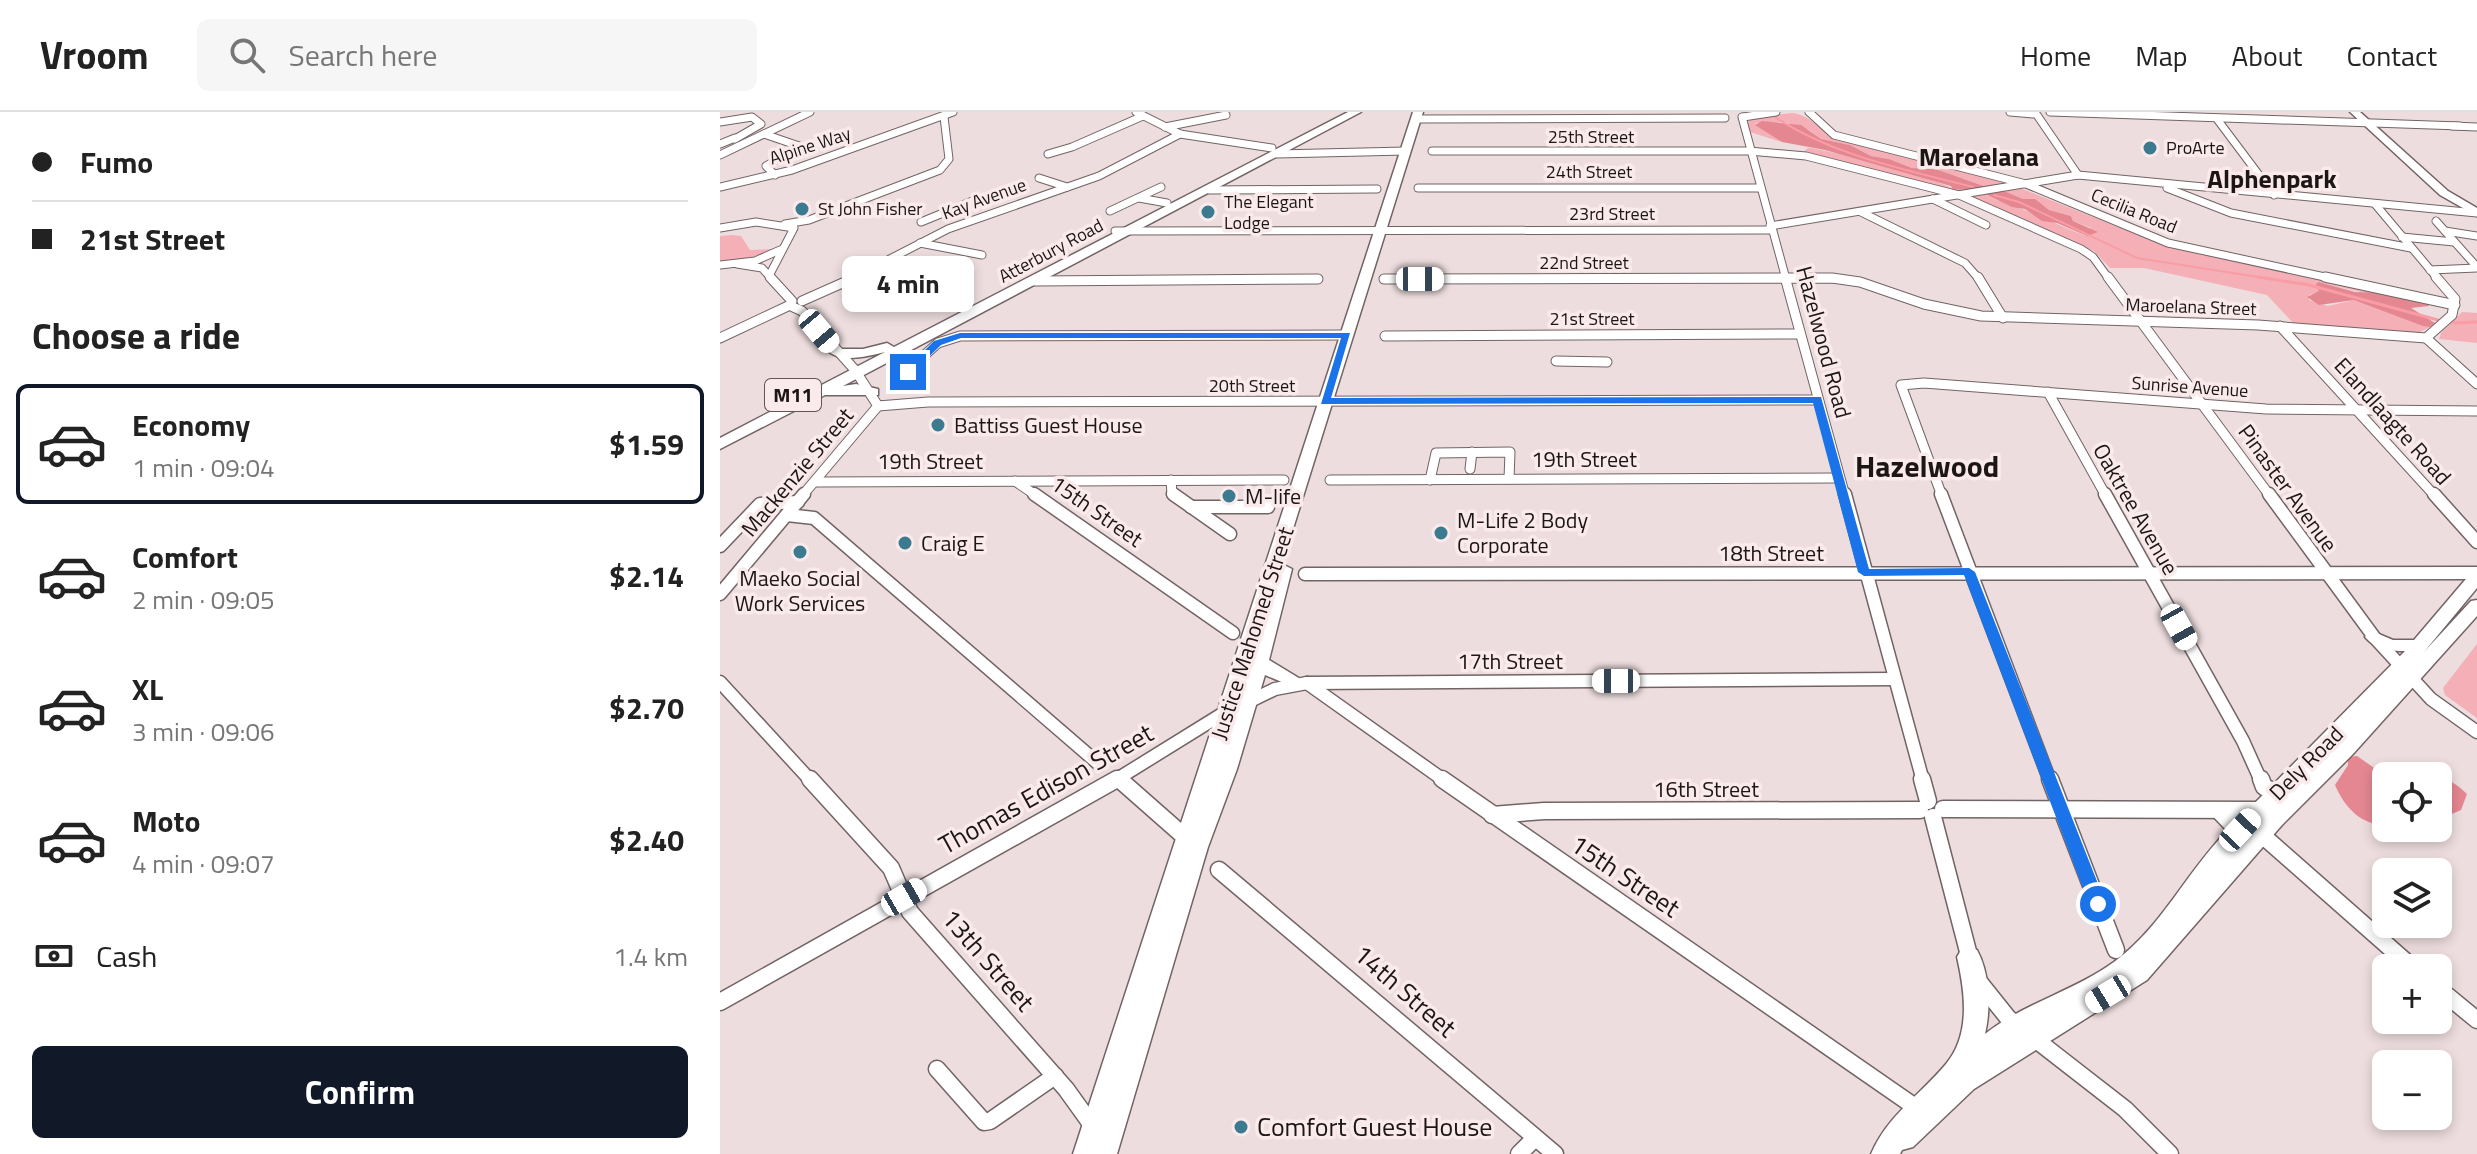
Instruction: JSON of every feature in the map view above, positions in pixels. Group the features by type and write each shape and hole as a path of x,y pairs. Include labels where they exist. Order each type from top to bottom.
{"main road":[{"name":"Atterbury Road","path":"720,433 1053,272 1224,182 1345,112"},
{"name":"Atterbury Road","path":"720,444 783,411 887,347 1167,203 1356,112"},
{"path":"2355,112 2444,193 2477,213"},
{"path":"2362,112 2370,123"},
{"name":"Justice Mahomed Street","path":"1086,1154 1186,838 1238,707 1260,663 1347,335 1386,231 1406,151 1422,116"},
{"name":"Justice Mahomed Street","path":"1104,1154 1197,847 1227,769 1238,707 1330,401 1422,116"},
{"path":"836,352 863,353 887,347"},
{"path":"783,411 831,392 856,389 876,399"},
{"name":"Dely Road","path":"2405,674 2419,646 2477,575"},
{"name":"Dely Road","path":"2024,1031 2139,973 2251,832 2291,787 2477,605"},
{"path":"2374,637 2390,645 2419,646"},
{"path":"1260,663 1278,676 1303,683"},
{"path":"2259,810 2275,808 2291,787"},
{"name":"Dely Road","path":"2251,832 2259,810 2291,787"},
{"path":"2217,809 2251,832"},
{"path":"1885,1154 1953,1073 1976,1027 1977,1001 1969,957"},
{"path":"1953,1073 2024,1031"},
{"path":"1923,1112 2024,1031"}],"street":[{"path":"720,155 810,112"},
{"name":"Alpine Way","path":"720,187 775,175 953,112"},
{"path":"1422,116 1695,119 1776,112"},
{"path":"2014,112 2477,127"},
{"name":"Cecilia Road","path":"1813,113 1827,131 1840,137 2026,184 2179,246 2455,305"},
{"path":"1048,154 1110,132 1140,114 1180,134 1279,150 1406,151"},
{"path":"1165,127 1226,115"},
{"path":"2042,115 2078,175"},
{"path":"1422,116 1474,119 1486,116"},
{"path":"720,122 755,117 761,124 720,144"},
{"path":"720,219 785,224 810,220 836,214 840,209 931,175 949,159 944,117"},
{"name":"Hazelwood Road","path":"1740,117 1969,957 1985,992 2024,1031 2125,1109 2170,1154"},
{"path":"741,118 750,132"},
{"path":"2217,119 2274,195"},
{"path":"764,134 799,145 766,166 775,175"},
{"name":"Kay Avenue","path":"720,338 880,266 920,243 973,219 1105,174 1180,134"},
{"path":"735,138 751,140"},
{"path":"1279,150 1304,152"},
{"name":"25th Street","path":"1432,151 1749,151 1813,157 1959,195"},
{"name":"23rd Street","path":"1115,231 1771,228 2078,175 2477,213"},
{"path":"1039,178 1067,187"},
{"path":"1224,182 1226,187 1237,189"},
{"path":"2156,183 2231,213 2411,248"},
{"path":"1110,211 1161,187"},
{"name":"24th Street","path":"1418,188 1759,188"},
{"path":"1209,190 1377,189"},
{"name":"Pinaster Avenue","path":"1959,195 2088,253 2374,637 2431,699 2477,732"},
{"path":"1139,198 1167,203"},
{"path":"1933,199 1986,225"},
{"path":"921,222 975,200"},
{"path":"2375,204 2450,292 2455,305 2448,319 2426,338 2477,384"},
{"path":"947,212 973,219"},
{"path":"1861,212 1965,263 1977,275 2003,318"},
{"path":"720,265 759,266 770,274 794,231 810,220"},
{"path":"2430,270 2477,268 2474,258 2454,242 2436,221"},
{"path":"720,228 756,222"},
{"path":"785,224 794,231"},
{"path":"2445,231 2463,231 2477,236"},
{"path":"2402,237 2454,242"},
{"path":"920,243 982,255"},
{"path":"737,264 764,258 782,248"},
{"path":"1053,272 1055,278 1070,280"},
{"name":"Mackenzie Street","path":"720,594 815,482 876,399 770,274"},
{"name":"Maroelana Street","path":"1784,279 1832,278 1860,282 1941,309 2003,318 2280,326 2426,338"},
{"path":"1035,281 1318,279"},
{"name":"22nd Street","path":"1384,279 1784,279"},
{"name":"Elandlaagte Road","path":"2280,326 2477,542"},
{"name":"21st Street","path":"1385,336 1800,334"},
{"path":"900,377 938,343 960,336 1347,335"},
{"path":"1579,362 1580,335"},
{"path":"1556,361 1607,362"},
{"name":"Sunrise Avenue","path":"1969,572 1900,387 1902,384 2203,405 2358,412 2477,411"},
{"name":"Oaktree Avenue","path":"2048,392 2259,771 2264,787 2291,787"},
{"name":"20th Street","path":"876,399 928,402 1817,400"},
{"path":"1470,469 1472,452"},
{"path":"1430,480 1436,453 1472,452 1510,452 1509,479"},
{"name":"19th Street","path":"1330,480 1838,478"},
{"path":"1171,480 1172,494 1228,532 1235,507"},
{"name":"19th Street","path":"815,482 1284,480"},
{"name":"15th Street","path":"1015,481 1233,633"},
{"path":"720,546 760,504 798,502"},
{"path":"1191,507 1268,507"},
{"path":"787,515 814,518 1100,765"},
{"path":"1969,572 2116,950"},
{"name":"18th Street","path":"1305,574 2324,572 2477,575"},
{"path":"720,576 737,575"},
{"name":"17th Street","path":"1238,707 1275,689 1303,683 1894,679"},
{"name":"13th Street","path":"720,682 891,868 910,912 1060,1083 1094,1128"},
{"name":"15th Street","path":"1303,683 1923,1112"},
{"name":"Thomas Edison Street","path":"720,1002 1118,779 1238,707"},
{"path":"1118,779 1186,838"},
{"name":"16th Street","path":"1492,815 1544,811 2259,810"},
{"path":"2251,832 2396,954"},
{"name":"14th Street","path":"1219,870 1555,1154"},
{"path":"2452,999 2477,1020"},
{"path":"937,1069 984,1122 1060,1083"},
{"path":"1519,1154 1535,1138"}],"shaded area":[{"path":"1793,113 1806,117 1841,140 2011,184 1989,188 1939,170 1912,168 1871,156 1850,145 1821,139 1809,130 1785,122 1755,123 1782,142 1750,132 1747,123 1753,117"},
{"path":"1762,121 1801,125 1821,139 1850,145 1871,156 1912,168 1936,169 1989,188 1953,190 1951,186 1825,150 1782,142 1755,125"},
{"path":"1808,148 1883,166 1955,190 1803,153"},
{"path":"2020,188 2166,246 2387,293 2365,293 2319,282 2319,292 2309,295 2309,300 2328,306 2354,300 2430,327 2418,333 2402,334 2294,324 2267,295 2144,268 2110,268 2094,251 1971,197 1985,195 2086,236 2091,228 2073,221 2071,216 2049,210 2034,199 2023,199 2004,191"},
{"path":"2004,191 2023,199 2035,199 2049,210 2071,216 2073,221 2098,232 2087,236 2057,223 2042,221 2025,209 2012,207 1985,194"},
{"path":"720,236 741,236 750,250 774,249 753,259 720,263"},
{"path":"2319,282 2355,292 2387,293 2427,301 2429,306 2411,308 2435,323 2430,327 2423,326 2354,300 2319,305 2307,297 2319,291 2316,284"},
{"path":"2462,312 2477,313 2477,343 2439,339 2441,333"},
{"path":"2477,644 2477,718 2445,695 2443,688"},
{"path":"2357,756 2372,766 2372,823 2355,814 2335,785 2348,765 2348,757"},
{"path":"2452,782 2467,794 2461,810 2452,814"}],"waterway":[{"path":"1773,116 1796,130 1845,151 1973,187"},
{"path":"1994,195 2019,202 2137,258 2271,279"},
{"path":"2258,277 2309,285 2438,320"},
{"path":"2454,323 2477,322"}],"place":[{"name":"ProArte","path":"2150,148"},
{"name":"St John Fisher","path":"802,209"},
{"name":"The Elegant Lodge","path":"1208,212"},
{"name":"Battiss Guest House","path":"938,425"},
{"name":"M-life","path":"1229,496"},
{"name":"M-Life 2 Body Corporate","path":"1441,533"},
{"name":"Craig E","path":"905,543"},
{"name":"Maeko Social Work Services","path":"800,552"},
{"name":"Comfort Guest House","path":"1241,1127"}],"district":[{"name":"Maroelana","path":"1979,157"},
{"name":"Alphenpark","path":"2272,179"},
{"name":"Hazelwood","path":"1927,467"}],"route":[{"path":"908,372 938,343 960,336 1347,335 1324,401 1817,400 1864,572 1969,572 2098,904"}]}
